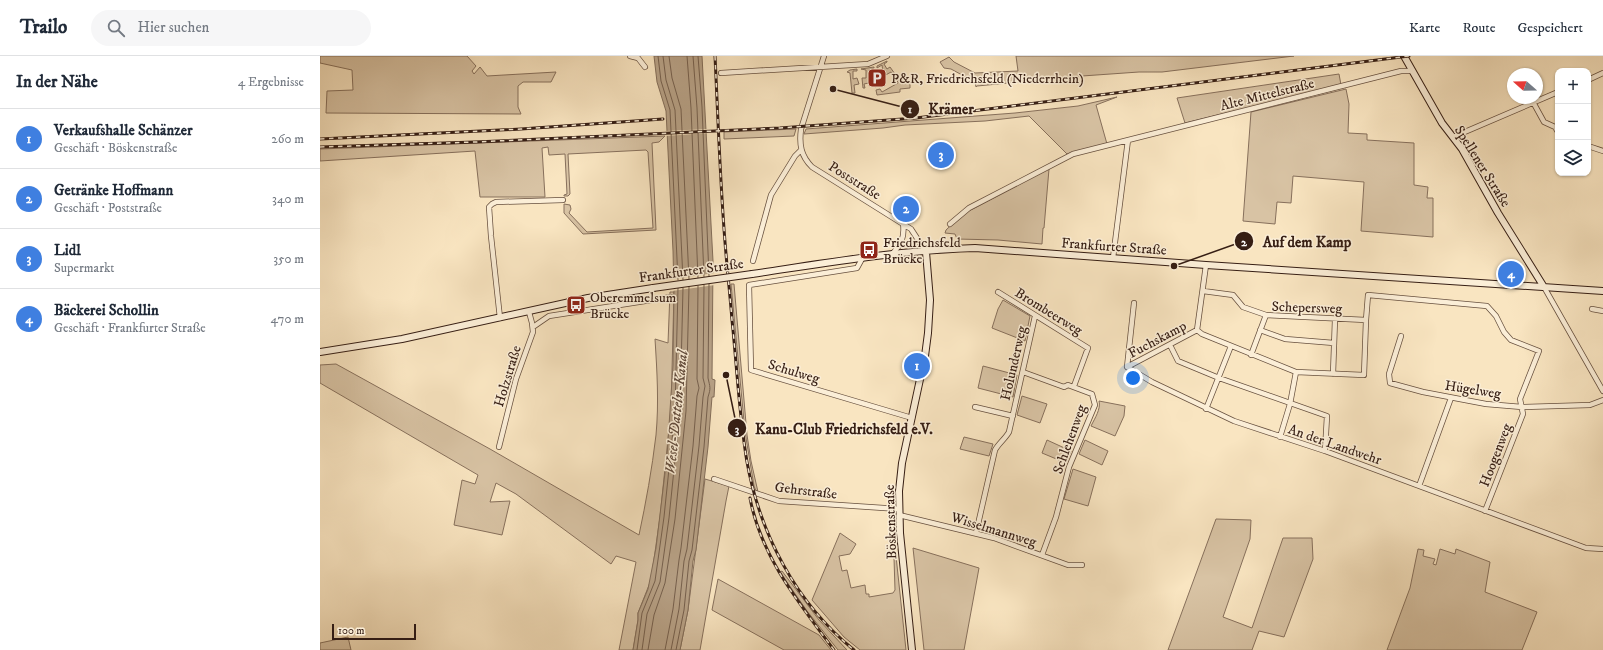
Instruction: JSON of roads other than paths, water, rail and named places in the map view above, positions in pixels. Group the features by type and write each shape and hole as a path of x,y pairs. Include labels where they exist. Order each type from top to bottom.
{"main road":[{"name":"Spellener Straße","path":"1404,56 1442,123 1462,149 1498,213 1544,287"},
{"name":"Frankfurter Straße","path":"320,352 402,339 588,298 864,257 926,252 938,249 997,249 1206,265 1603,291"},
{"name":"Böskenstraße","path":"912,650 899,512 899,490 902,463 928,333 930,300 926,252"}],"street":[{"path":"630,56 638,58 645,68"},
{"path":"753,261 771,195 795,156 801,150 799,141 801,129 824,56"},
{"path":"721,73 868,64 886,56"},
{"name":"Alte Mittelstraße","path":"950,224 969,208 1073,154 1401,72 1412,71"},
{"path":"1591,79 1603,73"},
{"path":"1543,98 1555,93"},
{"path":"1453,137 1528,104"},
{"path":"1534,104 1544,122 1555,126"},
{"path":"1113,258 1128,140"},
{"path":"1591,147 1603,151"},
{"name":"Poststraße","path":"801,150 806,161 812,167 911,229 926,252"},
{"path":"500,318 489,207 496,202 563,200"},
{"path":"891,255 902,242 904,236 903,223"},
{"name":"Frankfurter Straße","path":"749,285 857,268 864,257"},
{"path":"1206,265 1197,330 1251,355 1296,372 1364,375 1366,320"},
{"name":"Schulweg","path":"749,285 751,370 912,418"},
{"path":"1544,287 1603,392"},
{"path":"1202,291 1233,295 1242,307 1266,315"},
{"name":"Brombeerweg","path":"998,292 1088,348"},
{"name":"Hoogenweg","path":"1366,320 1368,295 1487,306 1496,316 1504,332 1511,340 1539,351 1520,399 1523,414 1486,511"},
{"name":"Frankfurter Straße","path":"533,327 549,316 671,297"},
{"path":"1127,367 1134,302"},
{"path":"1592,309 1603,310"},
{"path":"529,312 533,327"},
{"name":"Schepersweg","path":"1251,355 1266,315 1366,320"},
{"name":"Holunderweg","path":"976,533 995,450 1009,432 1035,316"},
{"path":"1333,374 1335,319"},
{"name":"Holzstraße","path":"499,447 516,379 533,327"},
{"name":"Fuchskamp","path":"1127,367 1197,330"},
{"path":"1260,330 1284,339 1334,343"},
{"name":"Hügelweg","path":"1401,336 1389,374 1390,383 1452,398 1486,404 1522,407 1590,405 1603,400"},
{"path":"1170,345 1178,361 1218,378 1327,416 1325,451"},
{"path":"1206,409 1231,346"},
{"name":"Schlehenweg","path":"1074,386 1088,348"},
{"name":"An der Landwehr","path":"1127,367 1152,382 1234,421 1325,451 1586,548 1603,549"},
{"name":"Schlehenweg","path":"1023,372 1064,387 1068,384 1092,394 1095,405 1068,467 1056,517 1042,555"},
{"path":"1280,437 1290,404 1296,372"},
{"path":"1419,486 1452,398"},
{"name":"Holunderweg","path":"975,406 1013,416"},
{"name":"Gehrstraße","path":"714,479 779,501 899,512"},
{"name":"Wisselmannweg","path":"899,512 976,533 1068,565 1082,565"}],"water":[{"name":"Wesel-Datteln-Kanal","path":"654,56 702,56 713,261 712,379 715,380 714,397 712,397 708,447 688,610 680,650 633,650 638,613 648,589 656,548 667,456 673,365 673,251 666,111 657,82"}],"railway":[{"path":"715,56 723,219 738,391 747,462 753,489 771,541 798,589 833,631 854,650"},
{"path":"320,147 475,142 780,128 916,118 1409,56"},
{"path":"320,139 521,129 663,119"},
{"path":"750,498 755,520 772,560 795,597 834,650"}],"place":[{"name":"P&R, Friedrichsfeld (Niederrhein)","path":"877,78"},
{"name":"Krämer","path":"833,89"},
{"name":"Lidl","path":"941,155"},
{"name":"Getränke Hoffmann","path":"906,209"},
{"name":"Friedrichsfeld Brücke","path":"869,250"},
{"name":"Auf dem Kamp","path":"1174,266"},
{"name":"Bäckerei Schollin","path":"1511,274"},
{"name":"Oberemmelsum Brücke","path":"576,305"},
{"name":"Verkaufshalle Schänzer","path":"917,366"},
{"name":"Kanu-Club Friedrichsfeld e.V.","path":"726,375"}]}
